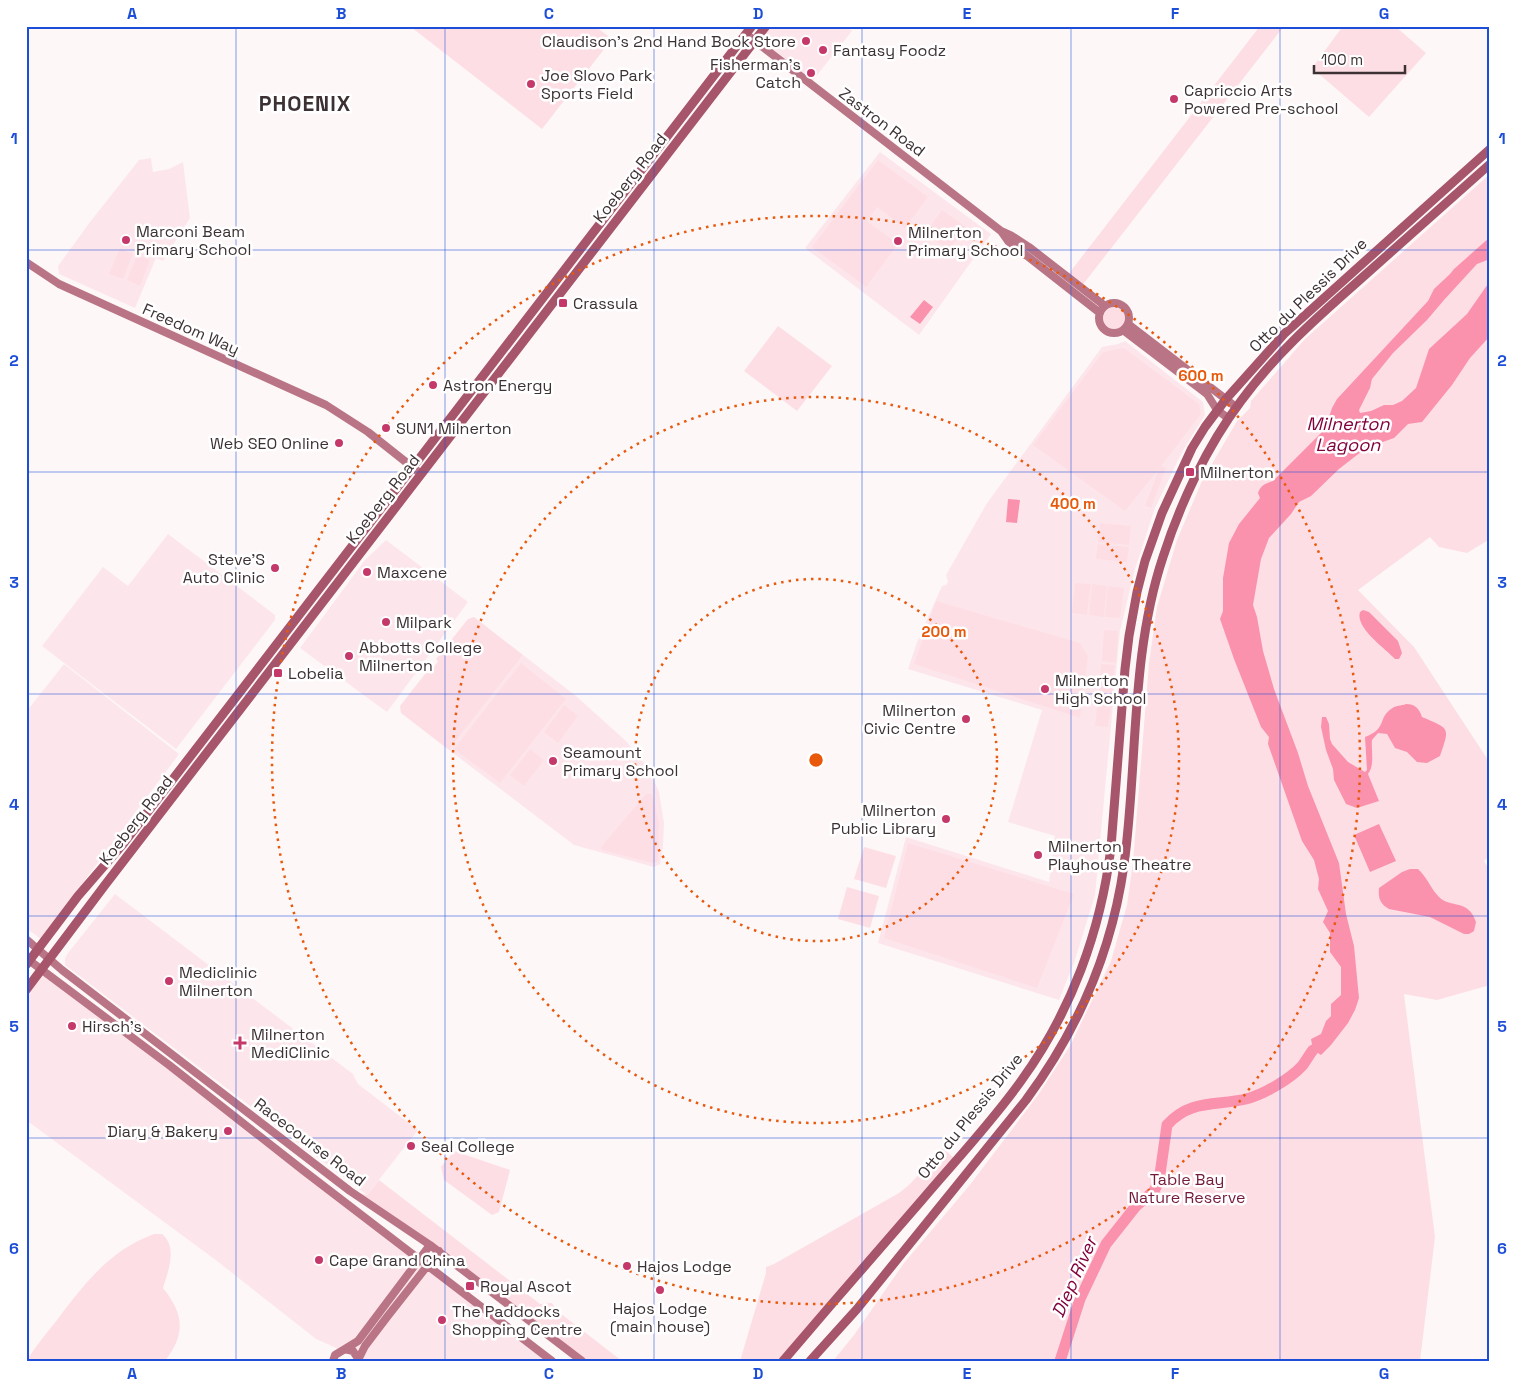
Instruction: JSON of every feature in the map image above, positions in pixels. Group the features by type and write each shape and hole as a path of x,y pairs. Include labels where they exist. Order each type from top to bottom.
{"main road":[{"name":"Koeberg Road","path":"27,961 127,838 752,26"},
{"name":"Koeberg Road","path":"26,990 766,26"},
{"name":"Otto du Plessis Drive","path":"783,1361 1012,1093 1046,1042 1067,1003 1080,974 1093,935 1107,876 1111,847 1125,662 1137,592 1152,538 1172,489 1200,435 1226,399 1296,322 1490,148"},
{"name":"Otto du Plessis Drive","path":"810,1361 857,1308 1026,1100 1066,1039 1087,994 1109,934 1122,878 1140,667 1144,634 1153,590 1162,557 1184,503 1212,446 1228,418 1264,372 1313,322 1490,164"}],"street":[{"name":"Zastron Road","path":"746,34 1001,231 1007,232 1029,247 1103,310"},
{"name":"Freedom Way","path":"26,262 59,284 326,405 420,475"},
{"path":"1114,303 1124,307 1129,315 1126,328 1114,333 1105,330 1100,323 1103,310 1114,303"},
{"path":"1126,328 1236,407"},
{"path":"1185,372 1207,394 1217,410 1228,418"},
{"name":"Racecourse Road","path":"26,939 49,959 350,1191 430,1244 582,1361"},
{"name":"Racecourse Road","path":"27,961 163,1060 304,1171 552,1361"},
{"path":"333,1361 335,1354 358,1341 430,1244"},
{"path":"345,1349 353,1351 359,1359 365,1346 439,1252"}],"shaded area":[{"path":"766,26 846,26 852,31 810,84 754,41"},
{"name":"Milnerton Primary School","path":"880,152 991,234 919,335 805,248"},
{"name":"Marconi Beam Primary School","path":"151,158 153,172 169,169 183,162 190,218 163,261 156,258 135,308 59,274 58,266 139,160"},
{"name":"Milnerton High School","path":"1125,341 1203,402 1205,415 1182,452 1155,508 1135,569 1120,631 1095,895 1075,960 1059,1000 878,943 906,837 1049,882 1055,836 1008,822 1042,710 908,669 917,642 942,586 948,582 946,575 987,503 1102,347"},
{"path":"168,534 275,615 275,620 176,749 42,646 103,567 128,586"},
{"name":"Milpark","path":"386,540 468,602 387,712 300,648 365,560"},
{"name":"Seamount Primary School","path":"523,655 576,696 626,741 648,768 659,792 664,823 660,864 654,867 574,845 449,750"},
{"path":"64,664 179,754 41,939 26,928 26,712"},
{"name":"Milnerton MediClinic","path":"115,894 353,1074 358,1084 418,1130 367,1195 65,965 65,958 68,953"},
{"path":"41,969 552,1361 359,1361 359,1358 316,1339 217,1261 26,1120 26,990"}],"green space":[{"name":"Joe Slovo Park Sports Field","path":"595,26 612,39 542,129 411,27"},
{"path":"1260,26 1284,26 1081,287 1067,276"},
{"path":"1343,26 1395,26 1426,53 1369,117 1312,68"},
{"path":"878,160 928,197 905,228 877,207 867,221 898,244 866,287 812,247"},
{"name":"Table Bay Nature Reserve","path":"1490,174 1490,539 1467,553 1439,547 1430,537 1358,590 1414,647 1490,763 1490,856 1484,861 1490,871 1490,985 1437,1000 1404,994 1435,1237 1420,1361 833,1361 854,1335 904,1263 969,1186 1038,1095 1070,1046 1111,961 1127,905 1133,862 1149,663 1157,607 1177,540 1202,481 1237,421 1250,408 1251,401 1305,339"},
{"path":"942,210 966,227 949,250 925,233"},
{"path":"120,248 133,254 123,279 109,274"},
{"path":"137,255 150,260 140,286 127,280"},
{"path":"1114,307 1122,310 1125,318 1122,326 1114,329 1106,326 1103,318 1106,310"},
{"path":"778,326 832,366 797,411 744,371"},
{"path":"1124,348 1199,404 1201,414 1161,466 1166,468 1151,508 1145,506 1159,469 1125,511 1033,445 1103,352"},
{"path":"1100,523 1131,526 1129,545 1098,542"},
{"path":"1098,544 1129,547 1127,562 1096,559"},
{"path":"1075,583 1091,584 1087,615 1072,613"},
{"path":"1092,584 1107,586 1104,617 1089,615"},
{"path":"1108,586 1124,588 1120,618 1105,617"},
{"path":"936,601 1080,643 1088,656 1080,718 914,664"},
{"path":"474,617 523,655 449,750 401,713 400,706 432,665 434,667 438,661 436,659 468,619"},
{"path":"1104,630 1118,631 1116,663 1102,661"},
{"path":"521,663 566,699 500,783 454,749"},
{"path":"1101,664 1115,665 1112,696 1099,695"},
{"path":"1098,697 1112,699 1108,727 1095,726"},
{"path":"564,705 578,716 558,743 544,732"},
{"path":"530,749 544,760 524,786 510,775"},
{"path":"646,794 652,794 659,823 658,861 653,863 602,850 601,847"},
{"path":"908,843 1074,894 1037,988 884,938"},
{"path":"864,847 896,856 886,888 854,879"},
{"path":"847,887 879,896 870,928 838,919"},
{"path":"943,1148 956,1160 783,1361 740,1361 766,1273 766,1267 899,1193 909,1185"},
{"path":"454,1151 510,1170 499,1212 492,1215 444,1180 441,1167"},
{"path":"379,1180 540,1304 552,1303 556,1310 622,1361 582,1361 350,1191 367,1195"},
{"path":"154,1234 162,1234 170,1246 170,1260 163,1288 175,1307 180,1324 176,1342 165,1361 26,1361 77,1294 99,1270 124,1249"}],"water":[{"name":"Milnerton Lagoon","path":"1490,237 1490,259 1477,264 1427,320 1393,353 1372,379 1370,388 1359,410 1360,413 1402,401 1416,388 1429,349 1467,314 1490,281 1490,336 1470,358 1452,385 1422,422 1408,424 1394,438 1366,448 1339,469 1311,496 1299,502 1291,514 1269,538 1261,559 1253,605 1263,651 1274,689 1308,786 1339,863 1346,914 1354,946 1359,998 1348,1023 1321,1055 1313,1050 1311,1039 1321,1034 1326,1021 1331,1016 1331,1004 1341,995 1341,967 1330,952 1330,933 1323,922 1328,911 1318,889 1319,879 1314,860 1302,841 1268,744 1269,737 1261,727 1220,619 1223,611 1223,578 1229,543 1239,524 1260,498 1258,493 1260,488 1273,481 1325,429 1337,399 1428,301 1434,289"},
{"path":"924,300 933,307 920,324 910,317"},
{"path":"1008,499 1020,500 1017,523 1006,522"},
{"path":"1363,610 1369,612 1398,641 1402,653 1399,659 1395,659 1366,631 1360,618 1360,612"},
{"path":"1406,704 1414,706 1422,717 1438,724 1445,730 1446,734 1440,756 1427,763 1417,762 1407,752 1395,748 1387,734 1378,733 1372,740 1372,762 1368,774 1379,801 1357,808 1346,804 1334,780 1333,769 1326,750 1321,727 1322,717 1326,717 1329,724 1332,744 1348,762 1365,772 1367,770 1365,737 1377,731 1387,712 1395,707"},
{"path":"1379,824 1396,861 1370,872 1354,835"},
{"path":"1418,869 1436,894 1444,901 1469,910 1476,922 1474,931 1464,934 1430,917 1389,909 1384,905 1379,898 1379,888 1402,872"}],"waterway":[{"name":"Diep River","path":"1060,1361 1080,1299 1106,1244 1136,1206 1154,1191 1159,1181 1167,1125 1176,1117 1194,1107 1246,1099 1268,1090 1297,1071 1313,1050"}],"place":[{"name":"Claudison's 2nd Hand Book Store","path":"806,41"},
{"name":"Fantasy Foodz","path":"823,50"},
{"name":"Fisherman's Catch","path":"811,73"},
{"name":"Joe Slovo Park Sports Field","path":"531,84"},
{"name":"Capriccio Arts Powered Pre-school","path":"1174,99"},
{"name":"Marconi Beam Primary School","path":"126,240"},
{"name":"Milnerton Primary School","path":"898,241"},
{"name":"Crassula","path":"563,303"},
{"name":"Astron Energy","path":"433,385"},
{"name":"SUN1 Milnerton","path":"386,428"},
{"name":"Web SEO Online","path":"339,443"},
{"name":"Milnerton","path":"1190,472"},
{"name":"Steve'S Auto Clinic","path":"275,568"},
{"name":"Maxcene","path":"367,572"},
{"name":"Milpark","path":"386,622"},
{"name":"Abbotts College Milnerton","path":"349,656"},
{"name":"Lobelia","path":"278,673"},
{"name":"Milnerton High School","path":"1045,689"},
{"name":"Milnerton Civic Centre","path":"966,719"},
{"name":"Seamount Primary School","path":"553,761"},
{"name":"Milnerton Public Library","path":"946,819"},
{"name":"Milnerton Playhouse Theatre","path":"1038,855"},
{"name":"Mediclinic Milnerton","path":"169,981"},
{"name":"Hirsch's","path":"72,1026"},
{"name":"Milnerton MediClinic","path":"240,1043"},
{"name":"Diary & Bakery","path":"228,1131"},
{"name":"Seal College","path":"411,1146"},
{"name":"Cape Grand China","path":"319,1260"},
{"name":"Hajos Lodge","path":"627,1266"},
{"name":"Royal Ascot","path":"470,1286"},
{"name":"Hajos Lodge (main house)","path":"660,1290"},
{"name":"The Paddocks Shopping Centre","path":"442,1320"}],"district":[{"name":"PHOENIX","path":"305,103"}]}
